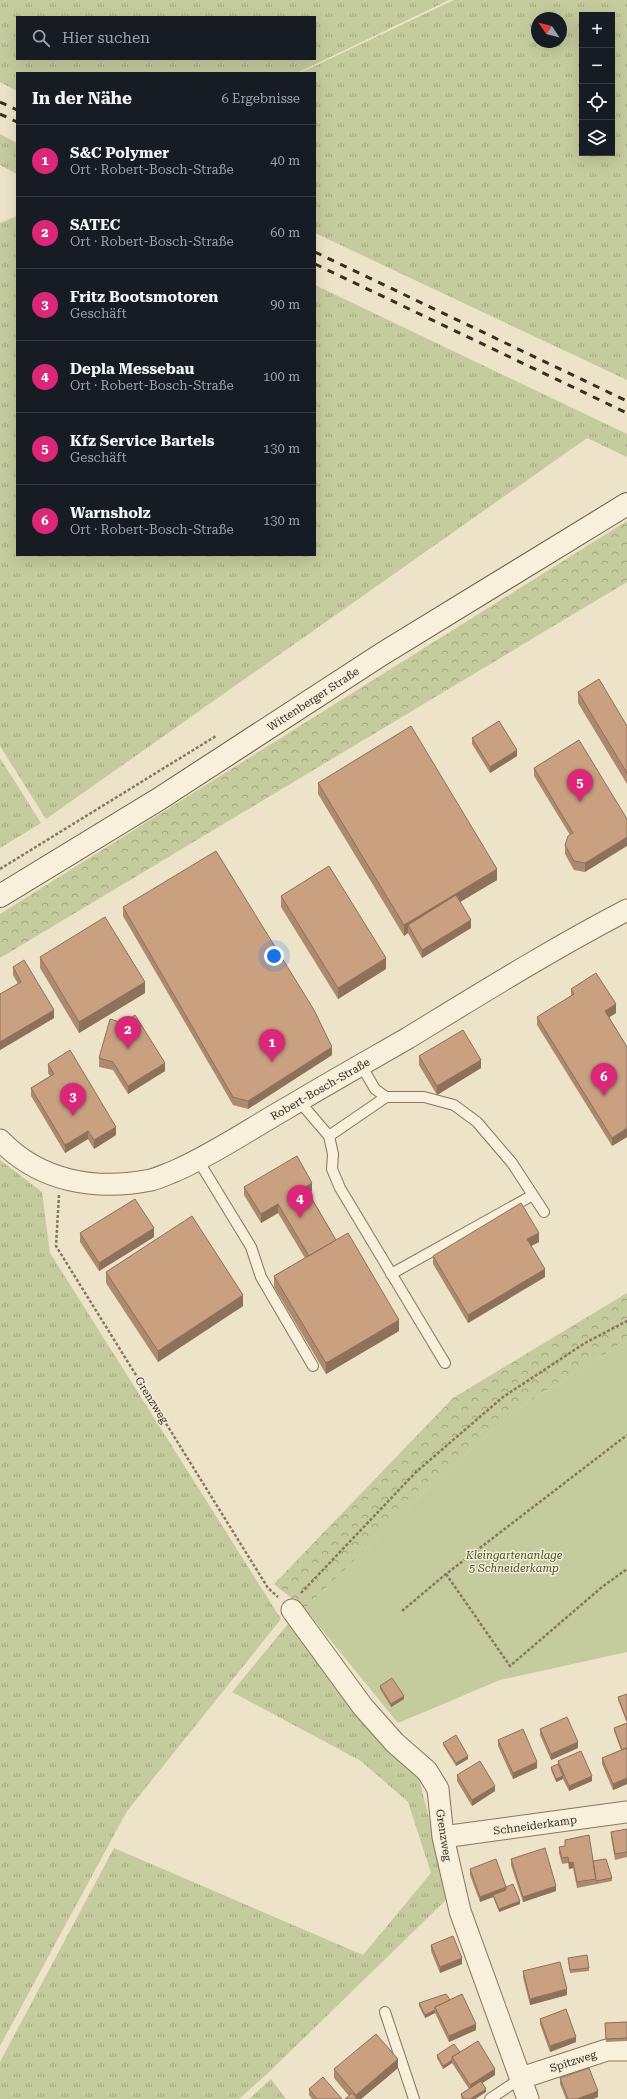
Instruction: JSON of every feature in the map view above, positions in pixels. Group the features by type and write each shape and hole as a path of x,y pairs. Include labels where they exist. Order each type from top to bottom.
{"main road":[{"name":"Wittenberger Straße","path":"0,896 159,799 382,654 627,504"}],"street":[{"name":"Robert-Bosch-Straße","path":"0,1140 10,1150 35,1168 60,1179 87,1183 120,1184 153,1180 198,1160 361,1065 570,940 627,910"},
{"name":"Grenzweg","path":"292,1603 363,1707 395,1743 427,1771 438,1789 443,1838 460,1911 528,2099"},
{"name":"Schneiderkamp","path":"443,1838 627,1812"},
{"name":"Spitzweg","path":"520,2078 607,2050 627,2050"}],"lane":[{"path":"361,1065 375,1089 386,1097"},
{"path":"329,1136 386,1097 424,1097 454,1105 477,1122 512,1163 544,1212"},
{"path":"299,1101 329,1136 333,1154 332,1169 340,1188 445,1363"},
{"path":"198,1160 251,1247 261,1277 312,1366"},
{"path":"391,1274 533,1195"},
{"path":"385,2012 414,2099"},
{"path":"490,2099 520,2078"}],"path":[{"name":"Grenzweg","path":"60,1179 56,1246 268,1588 292,1603"},
{"path":"292,1603 416,1472 503,1397 585,1343 627,1321"},
{"path":"402,1611 446,1574 627,1435"},
{"path":"446,1574 510,1666 602,1587 627,1569"}],"green space":[{"path":"0,0 449,0 299,72 16,72 16,90 0,82"},
{"path":"454,0 627,0 627,380 316,233 316,72 302,72"},
{"path":"0,134 16,142 16,173 0,165"},
{"path":"16,216 16,556 316,556 316,285 627,434 627,457 587,438 46,819 0,746 0,223"},
{"path":"627,521 627,582 0,958 0,914"},
{"path":"0,758 41,823 0,848"},
{"path":"0,1160 42,1192 50,1253 281,1619 127,1811 0,2046"},
{"path":"627,1293 627,1340 513,1412 427,1489 305,1609 274,1584 453,1398"},
{"name":"Kleingartenanlage 5 Schneiderkamp","path":"627,1340 627,1652 500,1680 398,1723 305,1609 427,1489 513,1412"},
{"path":"292,1619 417,1771 449,1897 267,2074 239,2099 0,2099 0,2062 114,1848 363,1955 431,1873 408,1802 361,1761 232,1692"},
{"path":"271,2079 286,2099 249,2099"}],"building":[{"path":"599,679 627,726 627,773 578,692"},
{"path":"499,721 517,750 490,767 472,738"},
{"path":"411,726 497,869 404,925 318,783"},
{"path":"579,740 627,819 627,837 585,863 574,861 565,845 568,836 573,833 534,768"},
{"path":"216,851 314,1010 332,1047 248,1101 233,1097 123,907"},
{"path":"329,866 386,958 338,988 281,896"},
{"path":"456,895 471,920 422,950 408,925"},
{"path":"105,917 145,982 79,1022 40,957"},
{"path":"24,960 54,1010 0,1042 0,994 21,982 13,967"},
{"path":"596,973 616,1004 605,1011 627,1047 627,1128 612,1138 537,1017 574,994 571,989"},
{"path":"135,1015 165,1063 128,1086 113,1062 99,1058 110,1019 123,1023"},
{"path":"463,1030 481,1060 437,1086 419,1056"},
{"path":"70,1050 116,1127 94,1140 88,1131 65,1145 31,1088 54,1074 48,1064"},
{"path":"297,1156 312,1183 305,1187 336,1240 309,1256 278,1204 261,1214 244,1187"},
{"path":"135,1199 154,1228 99,1263 80,1233"},
{"path":"521,1203 539,1233 527,1239 545,1269 468,1315 433,1256"},
{"path":"192,1216 243,1295 158,1351 106,1272"},
{"path":"348,1233 399,1320 326,1363 274,1276"},
{"path":"392,1678 404,1696 391,1704 380,1686"},
{"path":"627,1694 627,1721 618,1697"},
{"path":"567,1717 578,1742 551,1754 540,1729"},
{"path":"627,1723 627,1749 622,1750 614,1728"},
{"path":"523,1729 537,1762 513,1773 498,1740"},
{"path":"456,1735 468,1756 456,1763 443,1743"},
{"path":"626,1748 627,1778 613,1784 602,1758"},
{"path":"581,1751 592,1776 569,1786 558,1761"},
{"path":"480,1761 495,1786 472,1800 457,1775"},
{"path":"558,1764 563,1776 556,1779 551,1767"},
{"path":"627,1829 627,1852 615,1854 611,1832"},
{"path":"589,1835 596,1879 577,1882 573,1862 569,1863 568,1857 562,1858 559,1847 565,1846 565,1840"},
{"path":"545,1848 556,1886 523,1897 511,1859"},
{"path":"496,1859 506,1887 480,1897 470,1869"},
{"path":"606,1859 612,1878 596,1881 593,1861"},
{"path":"513,1884 520,1901 499,1909 493,1895 506,1890 506,1887"},
{"path":"453,1936 462,1958 440,1967 431,1945"},
{"path":"587,1955 589,1968 570,1970 568,1958"},
{"path":"560,1962 567,1989 530,1999 523,1971"},
{"path":"446,1994 450,2000 435,2007 435,2010 425,2015 419,2003"},
{"path":"462,1994 476,2024 449,2036 435,2007"},
{"path":"566,2009 576,2037 550,2046 540,2019"},
{"path":"627,2022 627,2038 606,2039 605,2023"},
{"path":"376,2034 398,2059 356,2095 334,2069"},
{"path":"478,2041 495,2069 470,2085 452,2057"},
{"path":"454,2044 460,2052 452,2057 452,2060 443,2066 437,2055"},
{"path":"589,2068 598,2091 577,2099 568,2099 560,2078"},
{"path":"323,2077 342,2099 317,2099 309,2089"},
{"path":"481,2081 486,2089 470,2099 464,2099 461,2094"},
{"path":"352,2093 357,2099 345,2099"}],"railway":[{"path":"0,102 16,110"},
{"path":"0,114 16,122"},
{"path":"316,252 627,401"},
{"path":"316,264 627,413"}],"place":[{"name":"Kfz Service Bartels","path":"580,802"},
{"name":"SATEC","path":"128,1049"},
{"name":"S&C Polymer","path":"272,1062"},
{"name":"Warnsholz","path":"604,1096"},
{"name":"Fritz Bootsmotoren","path":"73,1116"},
{"name":"Depla Messebau","path":"300,1218"}]}
